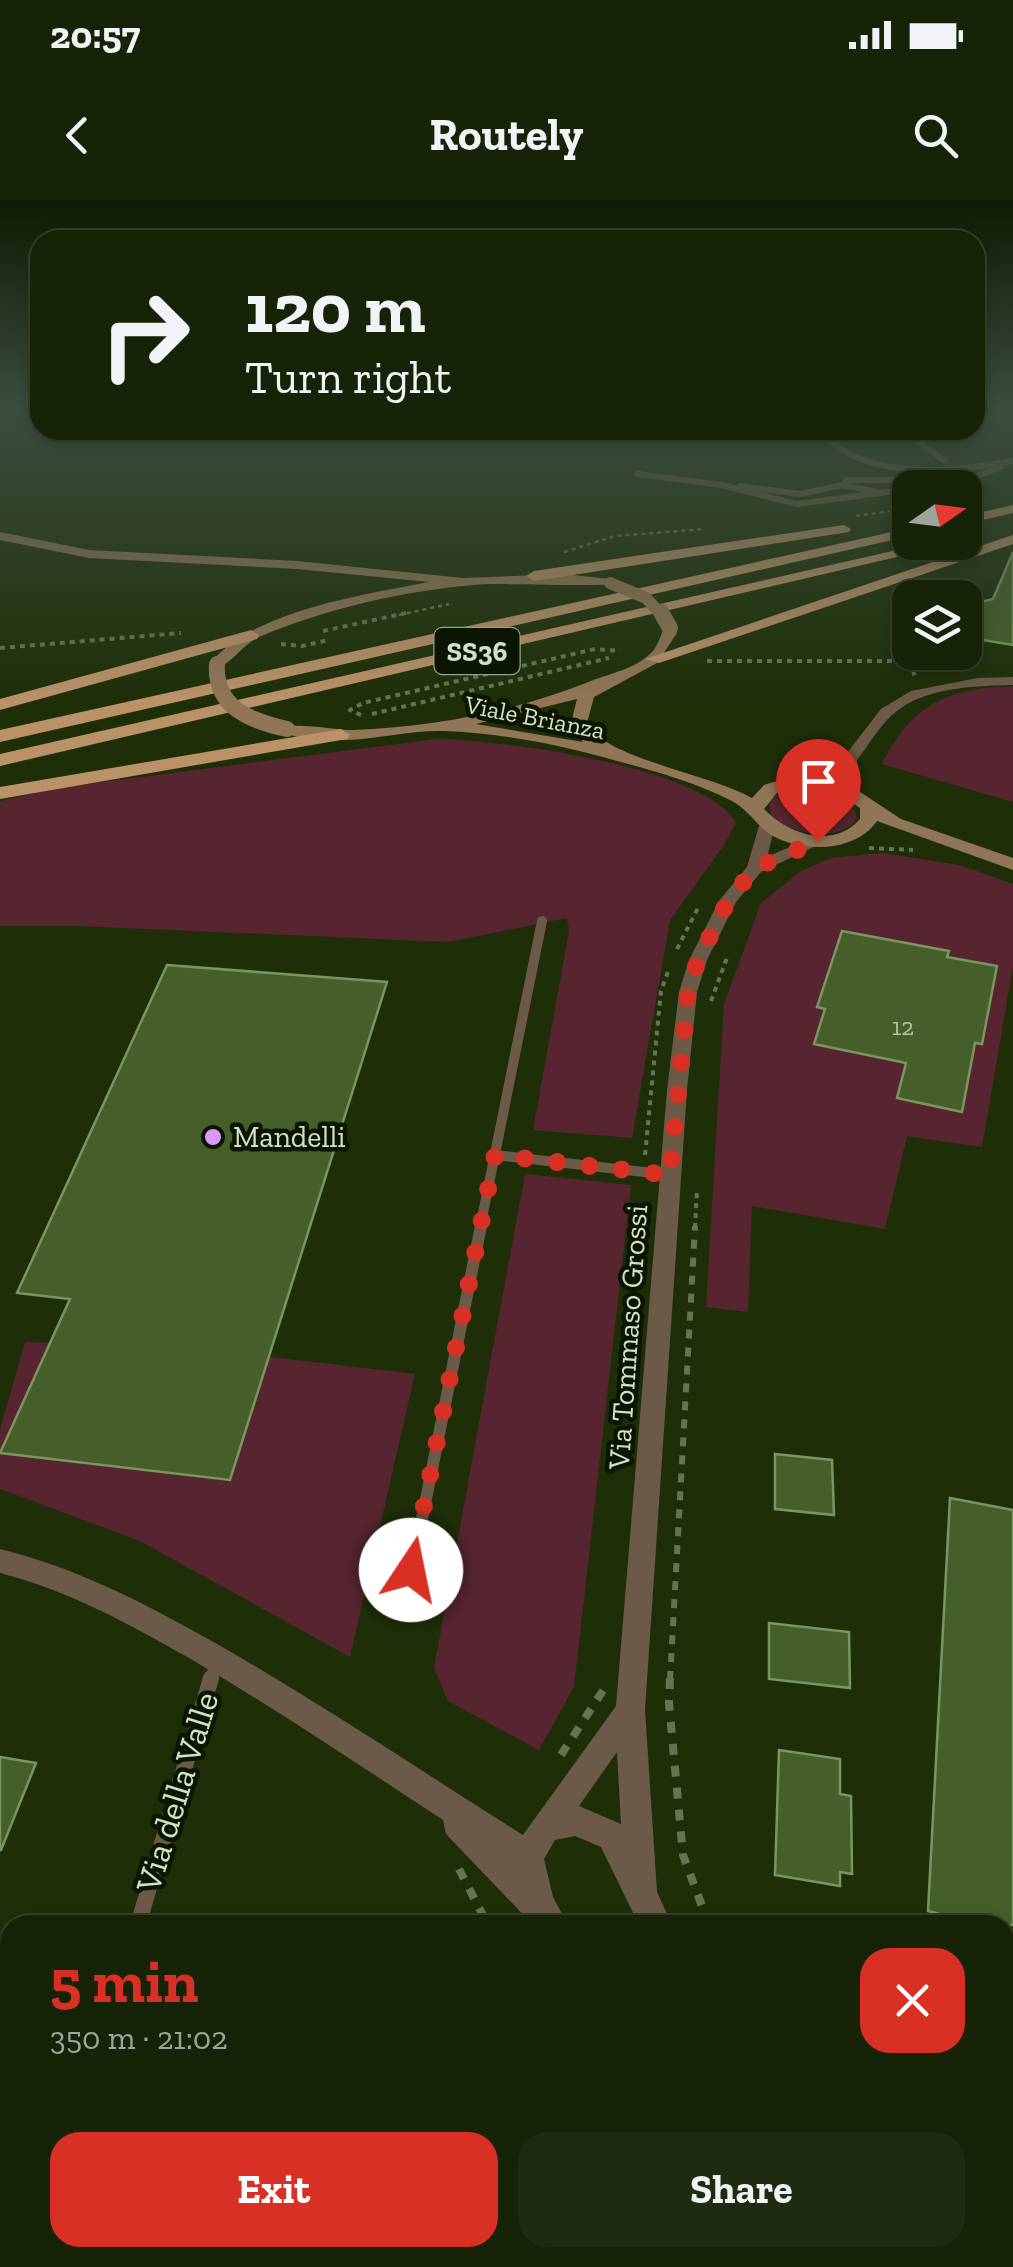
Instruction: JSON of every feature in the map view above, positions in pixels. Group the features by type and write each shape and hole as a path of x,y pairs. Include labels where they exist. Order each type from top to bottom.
{"highway":[{"path":"982,509 1013,506"},
{"path":"982,515 1013,506"},
{"path":"534,576 892,521"},
{"path":"982,536 1013,529"},
{"name":"SS36","path":"0,736 892,536"},
{"path":"653,659 1013,539"},
{"name":"SS36","path":"0,760 892,556"},
{"path":"0,706 251,635"},
{"path":"0,792 341,735"}],"main road":[{"path":"0,536 68,552 114,557 297,565 460,581"},
{"path":"297,565 329,578 335,590 310,614"},
{"path":"534,576 610,583 630,589 657,606 670,628 669,638 653,659 596,686 523,707 434,725 341,735 256,721 229,705 217,685 218,664 233,646 251,635 310,614 385,594 460,581 534,576"},
{"name":"Viale Brianza","path":"596,686 578,707 580,729 601,748 627,761"},
{"name":"Viale Brianza","path":"434,725 526,736 692,778 780,786 804,783"},
{"name":"Viale Brianza","path":"692,778 755,809"},
{"path":"804,783 823,785 959,846 1013,864"},
{"path":"780,786 761,796 755,809 767,826 790,837 959,846"},
{"path":"842,839 865,827 862,803"}],"street":[{"path":"804,783 850,760 874,724 916,694 978,682 1013,681"},
{"path":"850,760 862,803"},
{"name":"Via Tommaso Grossi","path":"641,1895 630,1710 670,1175 688,992 698,960 728,901 755,868 767,826"},
{"name":"Via Tommaso Grossi","path":"755,868 818,841"},
{"name":"Via della Valle","path":"0,1561 26,1566 118,1604 217,1659 426,1793"},
{"path":"528,1857 630,1710"},
{"path":"426,1793 528,1857 545,1915"},
{"path":"426,1793 545,1915"},
{"path":"545,1828 576,1820 612,1836 651,1915"}],"lane":[{"path":"404,1608 542,921"},
{"path":"495,1155 670,1175"},
{"name":"Via della Valle","path":"141,1915 217,1659"}],"path":[{"path":"323,631 451,603"},
{"path":"0,648 186,634"},
{"path":"276,644 292,638"},
{"path":"620,651 595,648 362,703 350,710 370,714 629,652"},
{"path":"700,661 892,661"},
{"path":"860,848 924,851"},
{"path":"644,1172 661,990 685,926 708,894"},
{"path":"710,1006 728,954"},
{"path":"697,1181 669,1704 682,1855 704,1915"},
{"path":"555,1764 607,1683"}],"shaded area":[{"path":"1013,687 1013,802 882,764 905,727 934,703 969,690"},
{"path":"437,739 551,751 643,771 716,802 736,822 670,920 632,1138 533,1130 569,931 567,918 448,942 0,926 0,801 63,787"},
{"path":"799,790 841,797 857,817 843,830 822,834 801,831 771,817 769,802"},
{"path":"883,853 959,865 1013,884 1013,966 982,1147 907,1136 885,1229 752,1206 748,1312 706,1307 724,1004 761,903 801,871 831,858"},
{"path":"525,1174 631,1185 574,1687 539,1750 448,1701 434,1668"},
{"path":"25,1342 196,1348 415,1374 350,1657 140,1541 0,1489 0,1430"}],"building":[{"path":"1013,552 1013,645 982,640 982,602 993,599"},
{"path":"842,931 949,951 947,957 997,966 982,1044 975,1043 962,1112 897,1098 906,1063 814,1044 825,1009 817,1007"},
{"name":"Mandelli","path":"167,965 387,982 230,1480 0,1453 70,1299 17,1293"},
{"path":"775,1454 832,1460 834,1515 775,1509"},
{"path":"950,1498 1013,1510 1013,1915 943,1915 928,1911"},
{"path":"769,1623 849,1632 850,1688 769,1679"},
{"path":"779,1750 840,1759 840,1794 851,1796 852,1874 840,1872 840,1886 775,1875"},
{"path":"0,1757 36,1763 1,1850 0,1850"}],"place":[{"name":"Mandelli","path":"213,1137"}],"route":[{"path":"411,1570 495,1155 670,1175 688,992 698,960 728,901 755,868 818,841"}]}
